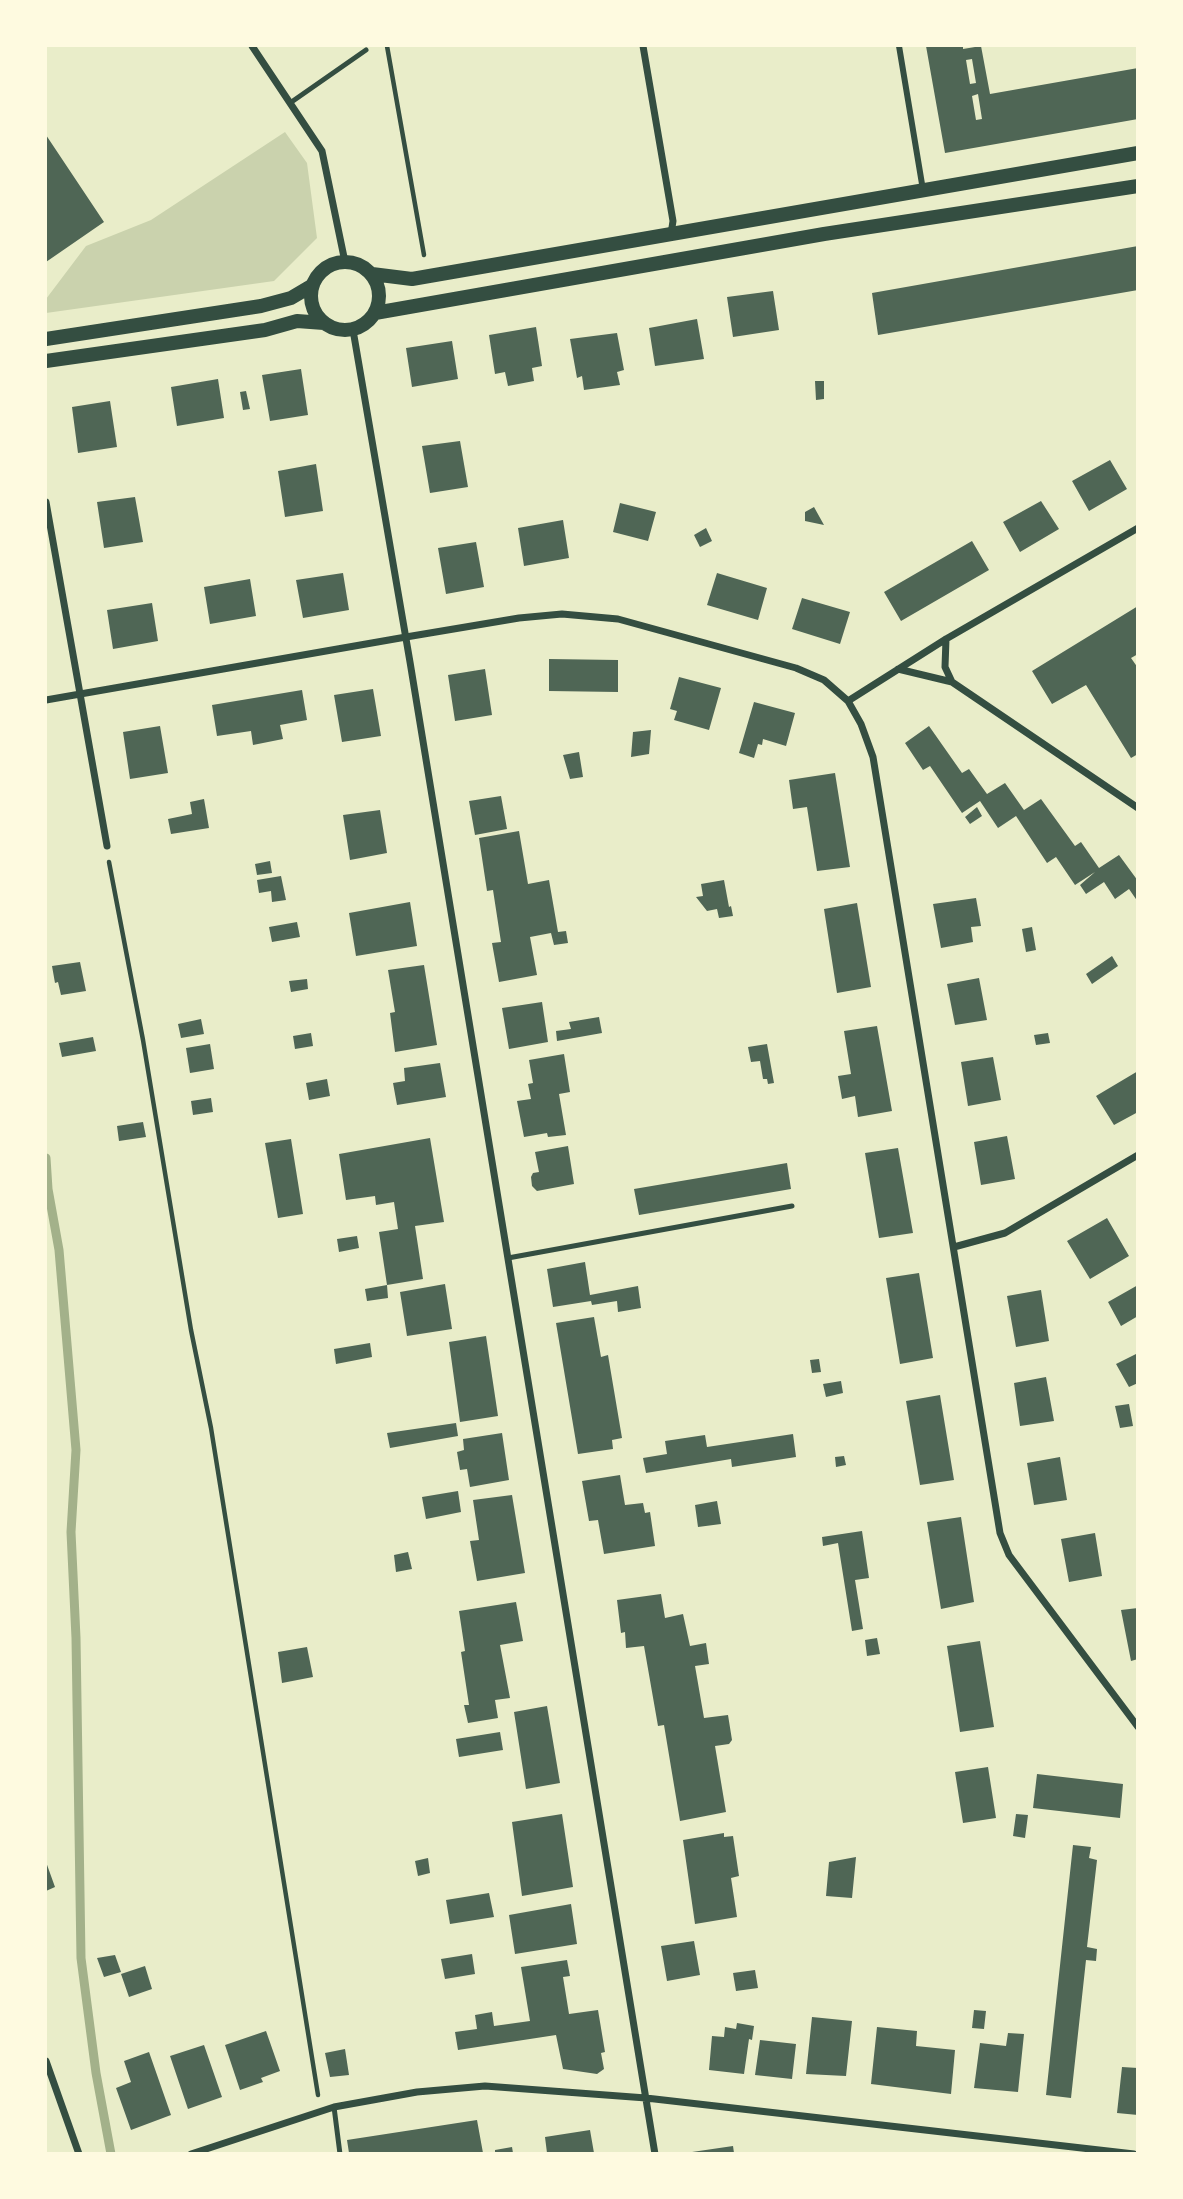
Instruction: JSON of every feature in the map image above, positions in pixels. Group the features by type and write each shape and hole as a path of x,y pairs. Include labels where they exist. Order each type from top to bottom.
{"main road":[{"path":"46,339 261,306 291,298 313,285 326,268 345,262 355,263 372,274 412,279 1138,153"},
{"path":"46,361 265,330 297,321 324,323 343,330 353,330 375,313 824,234 1138,186"},
{"path":"372,274 380,293 375,313"},
{"path":"313,285 312,306 324,323"}],"street":[{"path":"252,46 322,151 345,262"},
{"path":"643,46 673,221 671,234"},
{"path":"900,46 924,192"},
{"path":"353,330 406,637 655,2154"},
{"path":"46,502 107,846"},
{"path":"848,701 946,639 1138,528"},
{"path":"46,700 519,618 562,614 618,619 796,668 824,680 848,701 861,724 873,757 1000,1533 1009,1555 1138,1727"},
{"path":"946,639 945,667 952,682"},
{"path":"898,669 952,682 1138,808"},
{"path":"954,1247 1004,1233 1138,1154"},
{"path":"46,2061 79,2154"},
{"path":"191,2154 320,2110 417,2092 485,2086 646,2098 1134,2154"}],"lane":[{"path":"290,103 366,50"},
{"path":"508,1258 792,1206"},
{"path":"334,2107 340,2154"}],"path":[{"path":"387,46 428,276"},
{"path":"107,846 143,1040 191,1330 211,1428 320,2110"}],"green space":[{"path":"285,132 307,163 317,238 274,281 46,313 46,299 86,246 151,220"}],"building":[{"path":"926,46 963,46 963,49 981,46 990,94 1138,68 1138,119 945,153","holes":["972,59 976,83 970,84 966,60","978,94 982,119 976,120 972,96"]},
{"path":"46,135 104,222 46,262"},
{"path":"1138,246 1138,290 878,335 872,293"},
{"path":"773,291 779,330 733,337 727,297"},
{"path":"697,319 704,359 655,366 649,328"},
{"path":"536,327 542,366 532,368 534,381 508,386 505,372 495,374 489,335"},
{"path":"617,333 624,370 617,372 620,385 584,390 582,376 577,378 570,339"},
{"path":"452,341 458,379 412,387 406,348"},
{"path":"301,369 308,415 270,421 262,375"},
{"path":"218,379 224,418 177,426 171,387"},
{"path":"815,381 824,381 824,399 816,400"},
{"path":"246,391 250,409 243,410 240,392"},
{"path":"110,401 117,447 78,453 72,407"},
{"path":"460,441 468,487 430,493 422,446"},
{"path":"1110,460 1127,489 1089,511 1072,481"},
{"path":"316,464 323,511 285,517 278,471"},
{"path":"135,497 143,542 104,548 97,502"},
{"path":"1041,501 1059,529 1020,552 1003,522"},
{"path":"620,503 656,512 648,541 613,532"},
{"path":"814,507 824,525 805,521 805,512"},
{"path":"563,520 569,558 524,566 518,528"},
{"path":"706,528 712,541 700,547 694,535"},
{"path":"972,541 989,570 901,621 884,592"},
{"path":"476,542 484,587 446,594 438,548"},
{"path":"343,573 349,610 303,618 296,580"},
{"path":"717,573 767,588 758,620 707,605"},
{"path":"250,579 256,616 210,624 204,587"},
{"path":"802,598 850,612 840,644 792,629"},
{"path":"152,603 158,641 113,649 107,610"},
{"path":"1138,606 1138,654 1131,658 1138,668 1138,754 1131,758 1086,685 1052,704 1032,671"},
{"path":"549,659 618,660 618,692 549,691"},
{"path":"485,669 492,715 455,721 448,675"},
{"path":"679,677 721,688 709,730 674,720 677,711 670,709"},
{"path":"373,689 381,736 342,742 334,695"},
{"path":"302,690 307,720 280,725 283,739 253,745 251,731 217,736 212,705"},
{"path":"754,702 795,713 786,746 763,739 762,745 758,744 754,758 739,753"},
{"path":"160,726 168,773 130,779 123,732"},
{"path":"929,726 962,773 969,769 987,794 1005,783 1024,810 1041,799 1075,846 1081,842 1099,868 1119,855 1138,881 1138,902 1129,889 1115,899 1104,882 1086,894 1080,885 1095,872 1075,885 1056,857 1047,863 1016,816 998,828 980,801 962,813 930,766 923,770 905,743"},
{"path":"651,730 649,754 631,757 633,732"},
{"path":"579,752 583,777 570,779 563,755"},
{"path":"835,773 850,867 817,871 807,807 793,809 789,780"},
{"path":"501,796 507,829 475,835 469,801"},
{"path":"204,799 209,828 171,834 168,819 192,814 190,802"},
{"path":"977,807 982,816 970,824 965,817"},
{"path":"380,810 387,853 350,860 343,815"},
{"path":"519,831 528,884 549,880 558,932 566,931 568,943 554,945 551,933 530,937 537,975 499,982 492,943 501,942 493,890 487,891 479,838"},
{"path":"270,861 272,873 257,875 255,864"},
{"path":"281,876 286,900 272,902 271,891 259,893 257,880"},
{"path":"724,880 733,916 719,918 717,909 707,911 696,897 703,896 701,884"},
{"path":"976,898 981,926 971,927 973,942 941,948 933,904"},
{"path":"410,902 417,946 356,956 349,913"},
{"path":"857,903 871,987 837,993 824,909"},
{"path":"297,922 300,937 272,942 269,927"},
{"path":"1032,927 1036,950 1026,952 1022,929"},
{"path":"1112,956 1118,966 1092,984 1086,974"},
{"path":"80,962 86,991 61,995 58,982 55,983 52,966"},
{"path":"424,965 437,1045 395,1052 390,1013 395,1012 388,970"},
{"path":"979,978 987,1020 955,1025 947,984"},
{"path":"307,979 308,989 291,992 289,981"},
{"path":"542,1002 548,1042 509,1049 502,1008"},
{"path":"599,1017 602,1033 557,1041 556,1031 571,1029 569,1022"},
{"path":"201,1019 204,1034 181,1038 178,1024"},
{"path":"877,1026 892,1111 858,1117 855,1096 842,1099 838,1076 851,1074 844,1031"},
{"path":"311,1033 313,1046 295,1049 293,1036"},
{"path":"1048,1033 1050,1043 1036,1045 1034,1035"},
{"path":"93,1037 96,1051 62,1057 59,1043"},
{"path":"210,1044 214,1069 190,1073 186,1048"},
{"path":"767,1044 774,1083 768,1084 767,1079 763,1079 760,1061 751,1062 748,1047"},
{"path":"564,1054 570,1092 559,1094 566,1135 548,1137 547,1133 524,1137 517,1101 531,1099 528,1084 533,1083 529,1060"},
{"path":"993,1057 1001,1100 968,1106 961,1062"},
{"path":"440,1063 446,1097 397,1105 393,1083 405,1081 404,1068"},
{"path":"1138,1071 1138,1112 1114,1125 1096,1096"},
{"path":"327,1079 330,1096 309,1100 306,1083"},
{"path":"211,1098 213,1112 193,1115 191,1101"},
{"path":"143,1122 146,1137 119,1141 117,1126"},
{"path":"1007,1136 1015,1179 981,1185 974,1142"},
{"path":"430,1138 444,1222 415,1226 423,1279 387,1285 379,1232 398,1229 394,1202 376,1205 375,1196 346,1200 339,1154"},
{"path":"291,1139 303,1214 278,1218 265,1143"},
{"path":"568,1146 574,1184 537,1191 532,1186 531,1177 533,1173 539,1172 535,1152"},
{"path":"898,1148 913,1233 879,1238 865,1153"},
{"path":"787,1163 791,1189 639,1215 634,1189"},
{"path":"1107,1218 1129,1256 1090,1279 1067,1241"},
{"path":"357,1236 359,1248 339,1252 337,1239"},
{"path":"585,1262 590,1295 638,1286 641,1308 618,1312 617,1301 592,1305 591,1301 553,1307 547,1269"},
{"path":"919,1273 933,1358 900,1364 886,1278"},
{"path":"445,1284 452,1329 407,1336 400,1292"},
{"path":"387,1285 388,1298 367,1301 365,1289"},
{"path":"1138,1285 1138,1316 1121,1326 1108,1302"},
{"path":"1041,1290 1049,1341 1016,1347 1007,1296"},
{"path":"594,1317 601,1357 608,1355 622,1438 612,1440 613,1449 578,1454 556,1323"},
{"path":"486,1336 498,1416 460,1422 449,1342"},
{"path":"370,1343 372,1357 336,1364 334,1349"},
{"path":"1138,1353 1138,1383 1129,1387 1116,1364"},
{"path":"819,1359 821,1372 812,1373 810,1360"},
{"path":"1046,1377 1054,1421 1020,1426 1014,1383"},
{"path":"841,1381 843,1393 826,1397 823,1384"},
{"path":"940,1395 954,1480 920,1485 906,1401"},
{"path":"1129,1404 1133,1426 1120,1428 1115,1406"},
{"path":"456,1423 458,1436 390,1448 387,1433"},
{"path":"502,1433 509,1480 470,1487 467,1469 460,1470 457,1452 464,1450 463,1439"},
{"path":"793,1434 796,1457 732,1467 731,1459 646,1473 643,1458 667,1454 665,1441 705,1435 707,1447"},
{"path":"844,1456 846,1465 836,1467 835,1457"},
{"path":"1060,1457 1067,1500 1034,1505 1027,1463"},
{"path":"620,1475 625,1505 643,1503 645,1513 650,1512 655,1546 604,1554 598,1520 589,1521 582,1481"},
{"path":"458,1491 461,1512 426,1519 422,1497"},
{"path":"512,1495 525,1573 477,1581 470,1541 479,1540 473,1500"},
{"path":"717,1501 721,1524 698,1527 695,1505"},
{"path":"961,1517 974,1602 941,1609 927,1522"},
{"path":"862,1531 869,1578 855,1580 863,1629 852,1631 838,1543 823,1546 822,1537"},
{"path":"1095,1533 1102,1576 1069,1582 1061,1539"},
{"path":"408,1552 412,1569 396,1572 394,1555"},
{"path":"661,1594 665,1618 683,1614 690,1646 706,1643 709,1664 695,1666 704,1718 728,1715 732,1740 729,1744 715,1746 726,1812 680,1821 664,1725 658,1726 644,1646 626,1648 625,1632 621,1633 617,1600"},
{"path":"516,1602 523,1641 500,1645 510,1698 495,1700 498,1718 468,1723 464,1705 469,1705 461,1652 465,1651 459,1611"},
{"path":"1138,1608 1138,1659 1131,1661 1121,1610"},
{"path":"877,1638 880,1654 867,1656 865,1640"},
{"path":"980,1641 994,1727 960,1732 947,1646"},
{"path":"307,1647 313,1677 282,1683 278,1652"},
{"path":"547,1706 560,1783 526,1789 514,1712"},
{"path":"500,1732 503,1750 459,1757 456,1739"},
{"path":"988,1767 996,1818 963,1823 955,1772"},
{"path":"1037,1774 1123,1784 1120,1818 1033,1808"},
{"path":"562,1814 573,1887 522,1896 512,1822"},
{"path":"1016,1814 1028,1815 1025,1838 1013,1836"},
{"path":"724,1833 724,1837 733,1836 739,1876 731,1878 737,1917 695,1924 683,1840"},
{"path":"1073,1845 1091,1847 1089,1858 1097,1860 1087,1947 1097,1949 1096,1961 1086,1960 1071,2098 1046,2095"},
{"path":"856,1857 852,1898 826,1896 829,1862"},
{"path":"428,1858 430,1873 418,1876 415,1861"},
{"path":"46,1862 55,1887 46,1891"},
{"path":"489,1893 494,1917 450,1924 446,1900"},
{"path":"571,1904 577,1944 515,1954 509,1915"},
{"path":"694,1941 700,1975 667,1981 661,1946"},
{"path":"472,1954 475,1974 445,1979 441,1959"},
{"path":"115,1955 121,1972 104,1977 97,1958"},
{"path":"567,1960 570,1976 563,1977 569,2014 598,2010 605,2052 601,2053 604,2069 597,2074 563,2069 556,2035 458,2050 455,2032 477,2029 475,2015 492,2012 494,2026 530,2021 521,1967"},
{"path":"145,1966 152,1989 129,1997 121,1974"},
{"path":"755,1970 758,1988 736,1991 733,1973"},
{"path":"974,2010 986,2011 984,2029 972,2028"},
{"path":"812,2017 852,2021 846,2076 806,2074"},
{"path":"737,2023 754,2026 752,2040 749,2039 744,2074 709,2070 712,2036 724,2037 725,2027 736,2029"},
{"path":"877,2027 917,2031 916,2046 955,2050 951,2094 871,2084"},
{"path":"266,2031 280,2071 261,2078 263,2082 240,2090 225,2045"},
{"path":"1008,2033 1024,2034 1018,2092 974,2088 980,2043 1006,2046"},
{"path":"760,2040 796,2044 792,2079 755,2075"},
{"path":"204,2045 222,2097 188,2109 170,2056"},
{"path":"345,2049 349,2075 330,2077 325,2053"},
{"path":"149,2052 171,2115 131,2130 116,2088 131,2082 124,2061"},
{"path":"1122,2067 1138,2068 1138,2115 1117,2113"},
{"path":"477,2120 483,2153 349,2153 347,2140"},
{"path":"590,2130 594,2153 547,2153 545,2137"},
{"path":"733,2146 734,2153 692,2153 692,2152"},
{"path":"512,2147 513,2153 495,2153 495,2150"}],"waterway":[{"path":"46,1158 48,1189 59,1250 76,1450 71,1532 76,1638 81,1958 96,2073 111,2154"}]}
